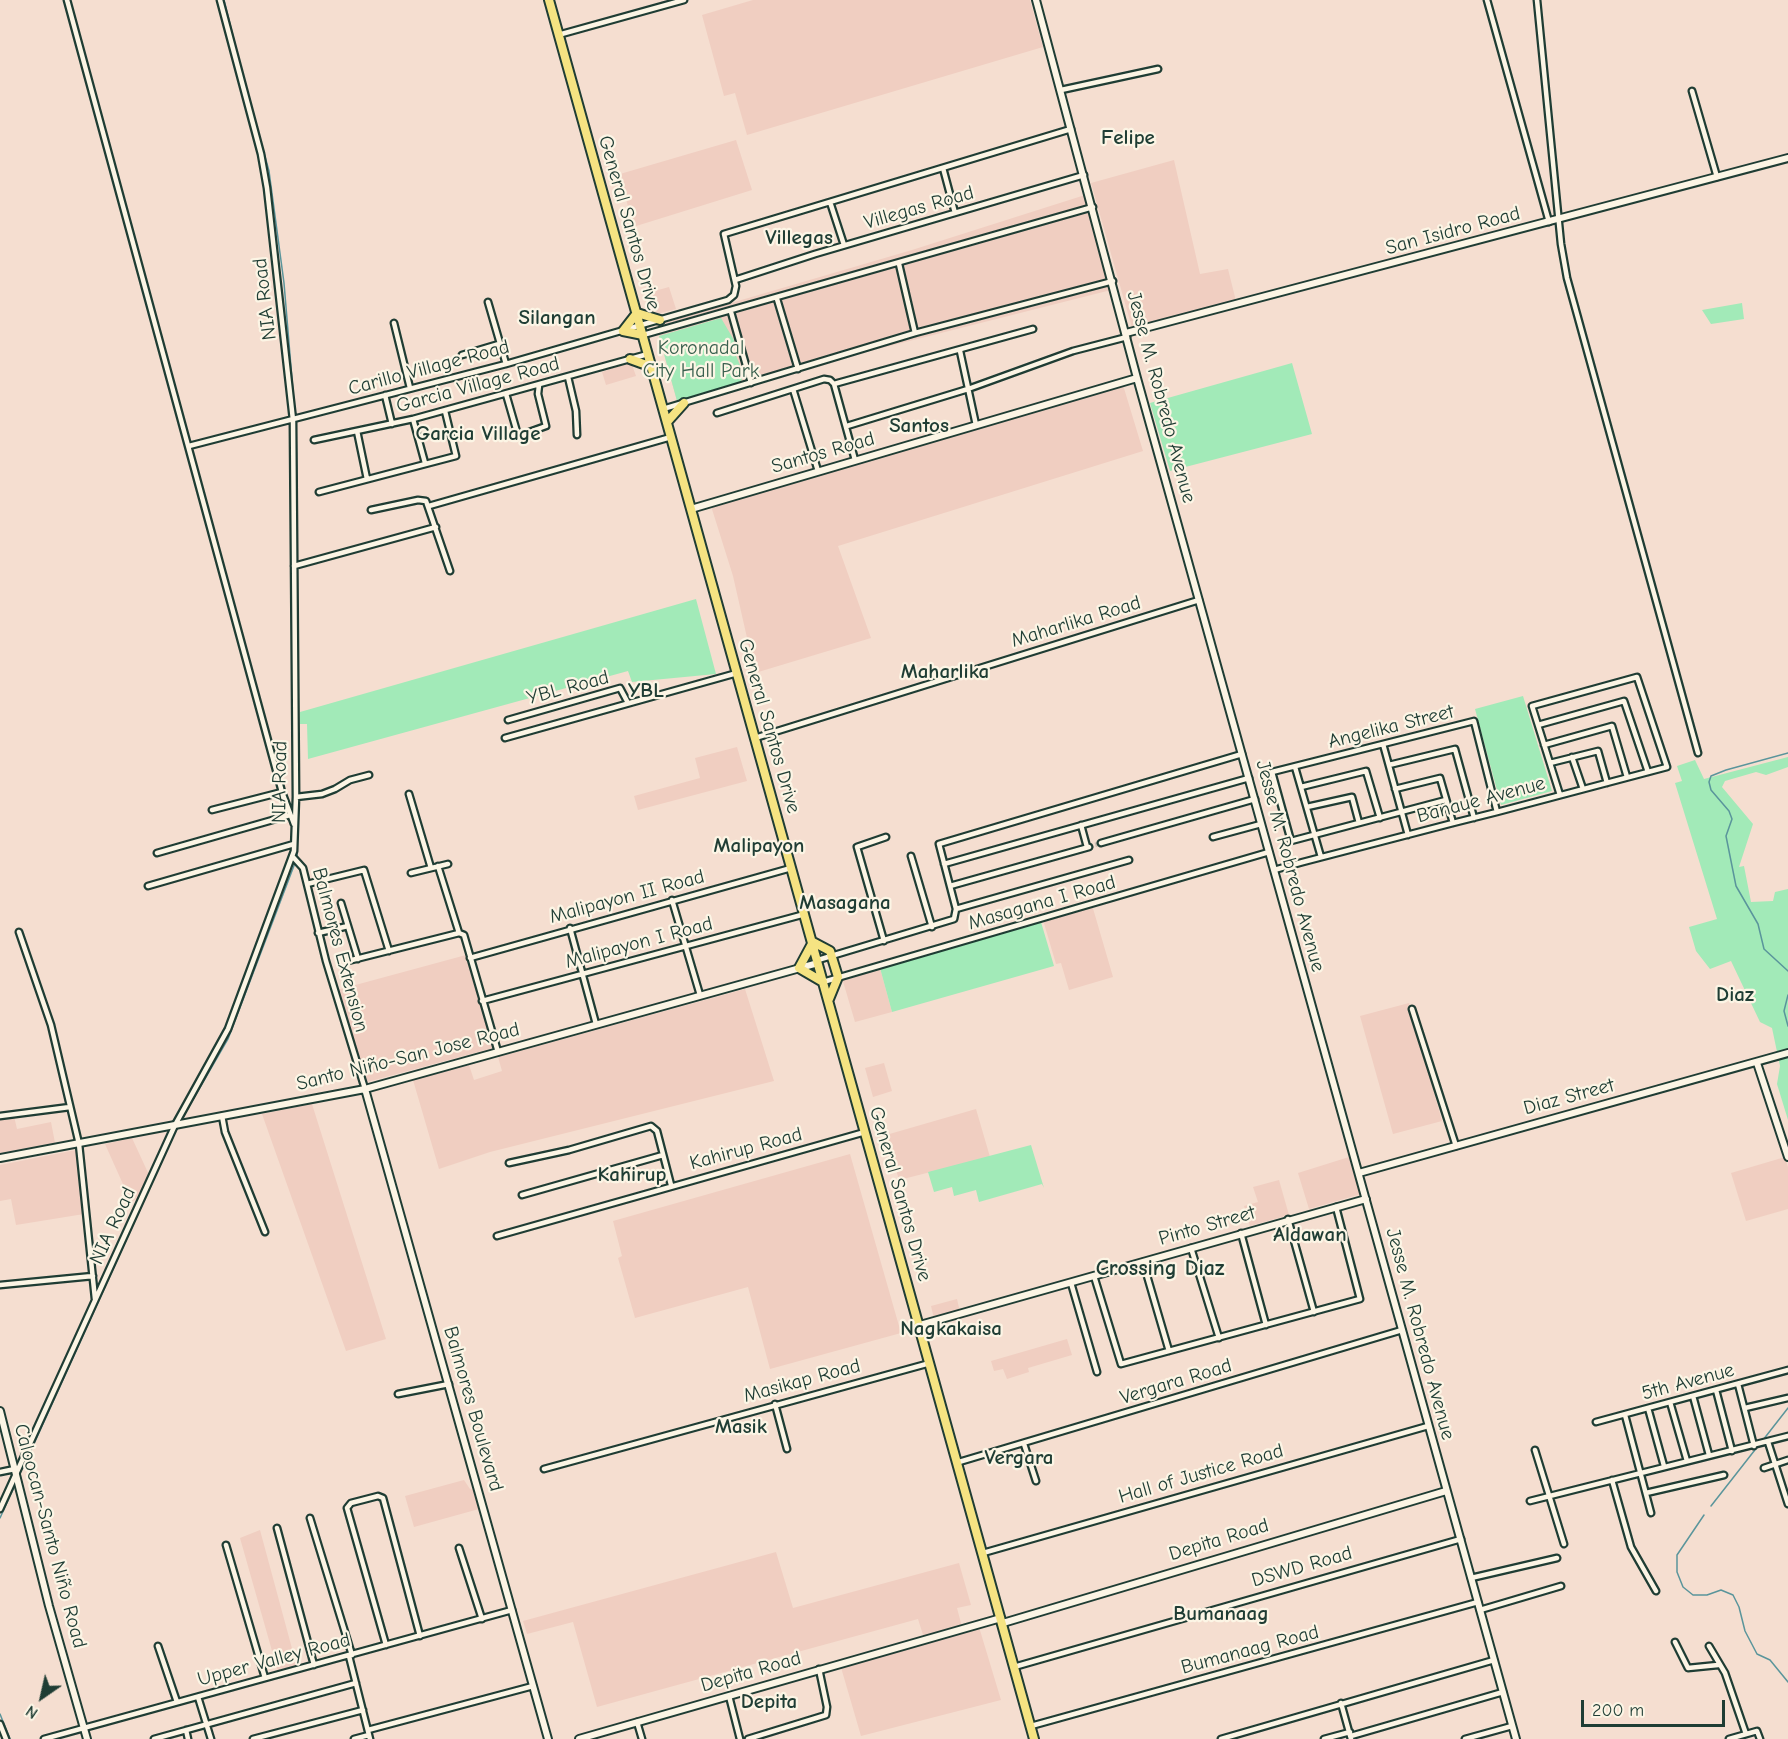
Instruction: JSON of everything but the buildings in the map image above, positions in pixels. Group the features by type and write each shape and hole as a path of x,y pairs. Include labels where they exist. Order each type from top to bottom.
{"highway":[{"name":"General Santos Drive","path":"549,0 959,1462 1034,1739"},
{"path":"643,335 623,331 637,313 660,320"},
{"path":"630,359 652,367"},
{"path":"667,422 684,403"},
{"path":"824,982 799,968 813,942 830,951 838,978 828,1000"}],"main road":[{"name":"Jesse M. Robredo Avenue","path":"1036,0 1113,281 1137,378 1516,1739"},
{"name":"San Isidro Road","path":"1127,335 1788,158"},
{"name":"Santos Road","path":"692,509 1137,378"},
{"name":"Santo Niño-San Jose Road","path":"0,1158 365,1089 818,961"},
{"name":"Diaz Street","path":"1359,1173 1786,1054"},
{"path":"1756,1063 1788,1157"},
{"name":"Balmores Boulevard","path":"365,1089 548,1739"},
{"name":"Pinto Street","path":"920,1325 1288,1219 1366,1199"},
{"name":"Caloocan-Santo Niño Road","path":"0,1411 49,1606 87,1739"},
{"name":"Depita Road","path":"579,1739 819,1669 1002,1621 1446,1491"}],"street":[{"path":"67,0 282,792 294,826"},
{"name":"NIA Road","path":"0,1509 15,1471 175,1125 228,1029 293,857 298,797 293,420 265,176 220,0"},
{"path":"558,35 684,0"},
{"path":"1487,0 1549,222"},
{"path":"1537,0 1567,278 1698,753"},
{"path":"1061,90 1158,69"},
{"path":"1692,92 1718,177"},
{"path":"640,326 731,298 736,291 735,280 724,234 1071,129"},
{"path":"943,168 955,213"},
{"name":"Villegas Road","path":"735,280 844,245 1084,175"},
{"path":"830,202 844,245"},
{"path":"643,335 777,299 1093,207"},
{"path":"899,264 915,333"},
{"path":"663,409 915,333 1113,281"},
{"path":"777,299 798,369"},
{"path":"488,302 506,364"},
{"path":"731,312 751,383"},
{"path":"394,322 410,388"},
{"name":"Carillo Village Road","path":"189,446 506,364 640,326"},
{"path":"834,384 1033,330"},
{"path":"847,426 968,389 1073,351 1127,335"},
{"path":"462,355 499,344"},
{"path":"960,351 976,425"},
{"name":"Garcia Village Road","path":"314,440 445,411 648,354"},
{"path":"568,377 576,411 577,435"},
{"path":"717,413 826,378 834,384 855,460"},
{"path":"506,394 517,432 521,435 544,428 547,424 538,394 538,385"},
{"path":"793,389 818,471"},
{"path":"385,395 393,424"},
{"path":"319,492 456,456 445,411"},
{"path":"413,419 425,463"},
{"path":"357,431 367,478"},
{"path":"429,506 671,437"},
{"path":"371,510 420,500 429,506 450,571"},
{"path":"294,566 436,527"},
{"name":"Maharlika Road","path":"755,738 1199,600"},
{"name":"YBL Road","path":"505,738 737,673"},
{"name":"Banaue Avenue","path":"1274,870 1668,767 1637,677 1532,706 1538,725"},
{"name":"YBL Road","path":"508,720 620,688 628,704"},
{"path":"1560,795 1538,725 1624,701 1648,772"},
{"name":"Angelika Street","path":"1315,835 1291,841 1272,772 1474,721 1497,812"},
{"path":"1544,745 1612,726 1627,777"},
{"path":"1383,744 1408,835"},
{"path":"1389,765 1455,749 1474,818"},
{"path":"1550,763 1598,751 1607,783"},
{"path":"818,961 954,919 956,909 939,843 1242,754"},
{"path":"1572,757 1582,789"},
{"path":"1295,766 1321,858"},
{"path":"1301,787 1366,771 1380,818"},
{"path":"298,797 335,789 350,780 369,775"},
{"path":"944,864 1249,778"},
{"path":"1395,789 1440,778 1453,823"},
{"path":"212,810 282,792"},
{"path":"409,794 431,868"},
{"path":"1307,807 1352,797 1359,823"},
{"path":"1101,843 1254,799"},
{"path":"1315,835 1446,801"},
{"path":"158,853 290,815"},
{"path":"1213,837 1261,824"},
{"path":"950,886 1088,847 1081,825"},
{"path":"884,941 858,847 886,837"},
{"path":"148,886 294,844"},
{"name":"Masagana I Road","path":"824,982 1269,852"},
{"path":"911,856 932,927"},
{"name":"Balmores Extension","path":"293,857 302,865 318,933 365,1089"},
{"path":"956,909 1129,860"},
{"path":"411,873 447,864"},
{"path":"438,866 459,933"},
{"name":"Malipayon II Road","path":"470,958 570,928 792,868"},
{"path":"307,884 364,870 389,951"},
{"path":"672,900 700,995"},
{"path":"341,903 358,959"},
{"name":"Malipayon I Road","path":"482,1001 805,914"},
{"path":"318,933 348,926"},
{"path":"570,928 596,1024"},
{"path":"18,932 51,1025 79,1143 95,1302"},
{"path":"348,962 459,933 464,935 498,1052"},
{"path":"1412,1009 1456,1146"},
{"path":"0,1116 70,1107"},
{"path":"222,1116 225,1132 265,1232"},
{"path":"509,1163 569,1150 648,1126 657,1131 671,1185"},
{"name":"Kahirup Road","path":"497,1236 865,1132"},
{"path":"522,1195 663,1155"},
{"path":"1094,1276 1121,1364 1360,1299 1336,1207"},
{"path":"1288,1219 1314,1312"},
{"path":"1241,1233 1266,1325"},
{"path":"1191,1248 1219,1338"},
{"path":"1143,1262 1169,1351"},
{"path":"0,1285 93,1276"},
{"path":"1071,1283 1097,1372"},
{"name":"Vergara Road","path":"959,1462 1402,1330"},
{"name":"Masikap Road","path":"544,1469 930,1363"},
{"name":"5th Avenue","path":"1596,1422 1788,1370"},
{"path":"398,1394 449,1384"},
{"path":"1738,1384 1755,1446"},
{"path":"1716,1390 1732,1451"},
{"path":"1693,1396 1709,1455"},
{"path":"1744,1408 1788,1398"},
{"path":"1670,1402 1687,1461"},
{"path":"775,1404 787,1449"},
{"path":"1648,1408 1664,1466"},
{"path":"1624,1415 1651,1513"},
{"name":"Hall of Justice Road","path":"983,1553 1428,1426"},
{"path":"1530,1501 1788,1436"},
{"path":"1766,1443 1788,1504"},
{"path":"1024,1444 1036,1481"},
{"path":"1535,1450 1564,1544"},
{"path":"1764,1468 1788,1460"},
{"path":"0,1472 15,1471"},
{"path":"1647,1493 1724,1475"},
{"path":"1612,1479 1632,1549 1656,1591"},
{"path":"1782,1486 1788,1484"},
{"path":"386,1645 347,1508 351,1503 378,1496 383,1498 420,1636"},
{"path":"310,1518 350,1656 369,1734"},
{"path":"277,1528 314,1665"},
{"name":"DSWD Road","path":"1014,1667 1461,1539"},
{"path":"226,1545 265,1678"},
{"path":"459,1548 482,1619"},
{"path":"1471,1578 1557,1558"},
{"path":"1480,1610 1561,1586"},
{"name":"Bumanaag Road","path":"1031,1725 1478,1602"},
{"name":"Upper Valley Road","path":"44,1739 513,1610"},
{"path":"1675,1642 1688,1668 1718,1665"},
{"path":"158,1646 177,1702"},
{"path":"1709,1646 1728,1681 1746,1734"},
{"path":"1221,1739 1494,1660"},
{"path":"748,1739 826,1715 827,1707 819,1669"},
{"path":"154,1739 165,1738 206,1724 356,1683"},
{"path":"354,1739 534,1686"},
{"path":"1324,1739 1351,1736 1503,1692"},
{"path":"729,1696 740,1739"},
{"path":"198,1697 211,1739"},
{"path":"1341,1703 1351,1736"},
{"path":"253,1739 270,1737 363,1710"},
{"path":"637,1722 642,1739"},
{"path":"0,1724 6,1739"},
{"path":"1466,1739 1512,1726"},
{"path":"186,1730 188,1739"},
{"path":"1729,1739 1757,1731 1760,1739"}],"shaded area":[{"path":"753,0 1030,0 1043,47 747,135 735,93 724,96 702,15"},
{"path":"736,140 752,190 633,227 620,174"},
{"path":"1174,160 1200,274 1228,269 1236,301 1132,328 1091,183"},
{"path":"1085,195 1111,290 850,356 687,406 684,399 677,401 656,325 912,250"},
{"path":"669,287 676,309 657,314 651,292"},
{"path":"631,362 636,376 606,385 602,372"},
{"path":"1123,385 1143,451 838,546 871,638 755,673 733,576 711,506"},
{"path":"737,747 747,781 638,810 634,796 700,778 695,758"},
{"path":"1092,905 1113,977 1069,990 1061,963 1056,964 1043,920"},
{"path":"466,955 493,1048 367,1082 337,990"},
{"path":"880,968 892,1012 855,1022 842,978"},
{"path":"745,989 774,1081 490,1152 439,1169 413,1080 469,1065 474,1080 502,1071 498,1057"},
{"path":"1409,1003 1442,1121 1393,1134 1360,1016"},
{"path":"884,1063 892,1091 873,1097 865,1068"},
{"path":"312,1104 386,1339 346,1351 262,1114"},
{"path":"976,1109 990,1157 899,1180 886,1135"},
{"path":"14,1116 17,1129 51,1122 55,1143 0,1153 0,1118"},
{"path":"132,1138 150,1177 141,1197 131,1202 105,1144"},
{"path":"76,1150 84,1214 16,1225 11,1199 0,1201 0,1165"},
{"path":"850,1154 901,1333 770,1369 748,1287 635,1318 618,1258 622,1256 613,1221"},
{"path":"1349,1157 1361,1194 1309,1209 1298,1173"},
{"path":"1785,1157 1788,1167 1788,1209 1746,1221 1731,1173"},
{"path":"1279,1180 1289,1215 1250,1226 1244,1206 1258,1202 1253,1187"},
{"path":"957,1299 960,1312 934,1319 931,1306"},
{"path":"1067,1339 1072,1355 1028,1368 1029,1372 1007,1379 1003,1369 994,1371 991,1361"},
{"path":"464,1480 470,1489 474,1490 479,1509 414,1527 405,1496"},
{"path":"260,1530 297,1667 278,1672 240,1538"},
{"path":"776,1552 793,1608 959,1563 971,1605 957,1608 962,1627 924,1638 918,1619 597,1707 573,1622 527,1634 523,1621"},
{"path":"979,1627 1001,1700 861,1736 840,1664"}],"green space":[{"path":"1742,303 1744,319 1711,324 1702,310"},
{"name":"Koronadal City Hall Park","path":"721,318 734,340 734,351 743,372 740,383 677,401 659,336"},
{"path":"1292,363 1312,434 1170,471 1150,403"},
{"path":"696,599 716,674 632,682 628,671 308,759 307,724 300,724 300,712"},
{"path":"1523,696 1552,791 1501,805 1475,709"},
{"path":"1788,757 1788,767 1766,775 1756,772 1725,781 1722,787 1753,824 1739,867 1744,866 1751,902 1773,901 1775,892 1788,889 1788,1120 1777,1084 1780,1066 1772,1028 1760,1022 1731,961 1710,969 1696,951 1689,927 1717,919 1675,783 1682,781 1677,766 1695,760 1704,779"},
{"path":"1041,922 1054,966 892,1012 880,968"},
{"path":"1031,1145 1044,1188 1042,1184 979,1202 976,1190 954,1196 952,1187 934,1192 928,1172"}],"waterway":[{"path":"224,0 245,84"},
{"path":"246,88 269,171 284,283 295,415"},
{"path":"296,422 297,496"},
{"path":"297,499 297,563"},
{"path":"297,567 297,653"},
{"path":"1788,753 1726,770 1711,776 1709,782 1711,790 1729,811 1732,819 1726,836 1736,886 1758,924 1764,949 1788,971"},
{"path":"297,857 298,804"},
{"path":"183,1117 228,1039 295,863"},
{"path":"1788,995 1784,1011 1788,1026"},
{"path":"23,1468 177,1128"},
{"path":"1763,1440 1788,1408"},
{"path":"1711,1506 1758,1446"},
{"path":"0,1518 16,1483"},
{"path":"1704,1515 1677,1555 1677,1572 1683,1587 1693,1595 1707,1595 1721,1590 1733,1595 1739,1607 1745,1631 1757,1654 1770,1660 1788,1682"},
{"path":"0,1714 10,1739"}],"tunnel":[{"path":"1089,847 1101,843"}],"district":[{"name":"Felipe","path":"1128,138"},
{"name":"Villegas","path":"799,238"},
{"name":"Silangan","path":"557,318"},
{"name":"Santos","path":"919,426"},
{"name":"Garcia Village","path":"478,434"},
{"name":"Maharlika","path":"945,672"},
{"name":"YBL","path":"646,691"},
{"name":"Malipayon","path":"759,846"},
{"name":"Masagana","path":"845,903"},
{"name":"Diaz","path":"1735,995"},
{"name":"Kahirup","path":"632,1175"},
{"name":"Aldawan","path":"1310,1235"},
{"name":"Crossing Diaz","path":"1160,1269"},
{"name":"Nagkakaisa","path":"951,1329"},
{"name":"Masik","path":"741,1427"},
{"name":"Vergara","path":"1019,1458"},
{"name":"Bumanaag","path":"1221,1614"},
{"name":"Depita","path":"769,1702"}]}
